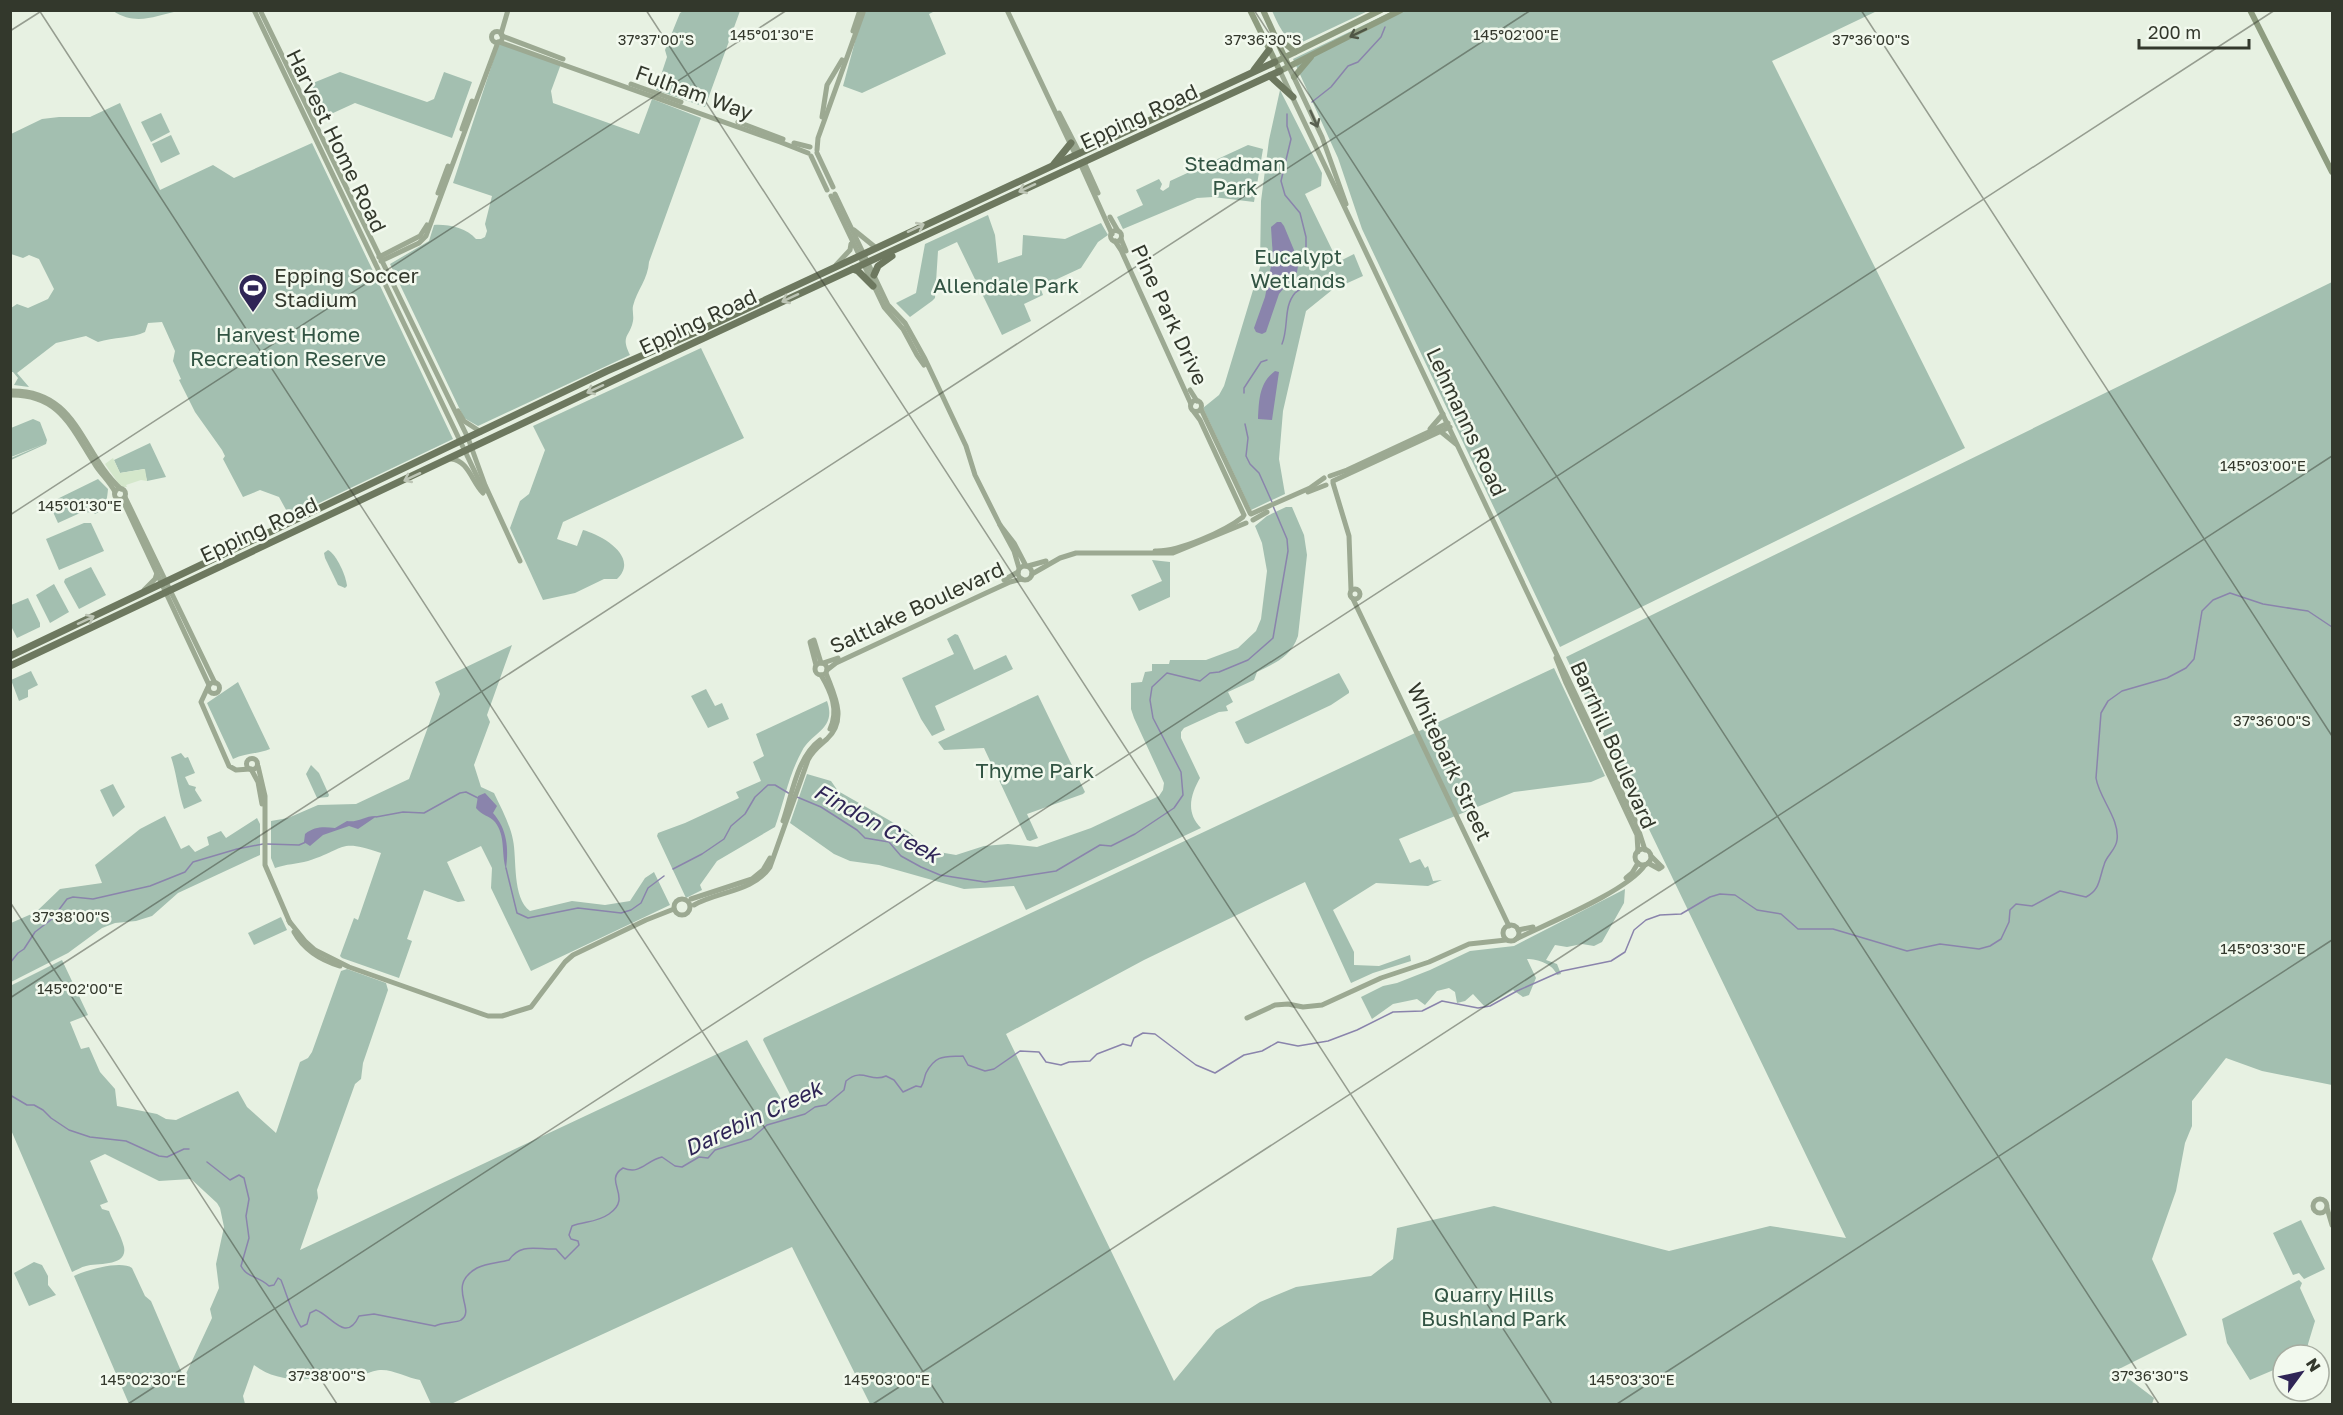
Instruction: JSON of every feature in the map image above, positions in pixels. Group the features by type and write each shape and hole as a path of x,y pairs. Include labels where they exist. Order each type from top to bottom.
{"main road":[{"path":"1250,10 1280,71"},
{"path":"1263,10 1289,67"},
{"name":"Epping Road","path":"10,668 168,591 957,220 1381,10"},
{"name":"Epping Road","path":"10,656 875,247 1050,168 1080,159 1270,76 1401,10"},
{"path":"2250,10 2332,172"},
{"path":"1274,35 1295,52"},
{"path":"1253,72 1269,50"},
{"path":"1294,77 1313,55"},
{"path":"1270,76 1293,97"},
{"path":"1050,168 1071,143"},
{"path":"874,275 875,269 886,258 945,230 957,220"},
{"path":"853,269 873,286"}],"street":[{"name":"Harvest Home Road","path":"254,10 442,384 486,496 497,513"},
{"name":"Harvest Home Road","path":"260,10 465,440"},
{"path":"379,260 422,241 498,38 506,10"},
{"path":"833,195 836,190 830,189 812,151 824,112 827,85 840,66 862,10"},
{"path":"1007,10 1080,159"},
{"name":"Fulham Way","path":"498,38 812,151"},
{"name":"Lehmanns Road","path":"1289,67 1322,137 1349,217"},
{"name":"Lehmanns Road","path":"1280,71 1556,652"},
{"path":"1054,108 1065,123 1080,159"},
{"name":"Pine Park Drive","path":"1080,159 1115,232"},
{"path":"833,195 851,227 873,286 888,313 903,329 932,376"},
{"path":"833,195 851,241 861,254"},
{"path":"851,227 875,247"},
{"path":"1115,232 1122,234 1118,240 1112,239 1115,232"},
{"name":"Pine Park Drive","path":"1118,240 1197,401"},
{"name":"Pine Park Drive","path":"1118,240 1191,404"},
{"path":"835,266 850,250 851,241"},
{"path":"865,263 874,275 888,305 905,323 932,376 966,445 975,475 1014,550 1022,579"},
{"path":"442,384 464,421 481,432"},
{"path":"10,393 41,398 66,419 95,465 118,490 125,492 123,498 162,584"},
{"path":"1197,401 1201,404 1201,409 1194,412 1190,408 1191,404 1197,401"},
{"name":"Pine Park Drive","path":"1201,409 1248,516"},
{"name":"Pine Park Drive","path":"1194,412 1248,516"},
{"path":"1424,434 1443,414"},
{"name":"Saltlake Boulevard","path":"1329,482 1347,470 1424,434 1449,425"},
{"name":"Saltlake Boulevard","path":"820,664 1008,579 1018,570 1072,550 1160,551 1179,548 1248,516 1265,511 1316,484 1329,482 1449,425"},
{"path":"1440,431 1459,447"},
{"name":"Harvest Home Road","path":"468,450 520,561"},
{"path":"451,459 457,459 466,468 476,486 486,496"},
{"name":"Whitebark Street","path":"1329,482 1349,536 1353,590 1349,595 1356,598 1509,926"},
{"path":"118,490 116,497 123,498"},
{"name":"Saltlake Boulevard","path":"692,902 750,885 762,876 774,860 790,806 810,755 831,735 838,721 837,701 824,673 836,663 1010,582 1029,578 1043,566 1076,553 1173,554 1246,523 1248,516"},
{"path":"1000,525 1014,543 1032,574"},
{"path":"142,537 162,584 168,591 194,647 211,685 212,693"},
{"path":"138,595 155,579 157,573"},
{"path":"812,641 824,673"},
{"name":"Barrhill Boulevard","path":"1556,652 1636,822 1645,850"},
{"name":"Barrhill Boulevard","path":"1518,930 1528,930 1584,902 1630,876 1644,864 1636,858 1637,835 1563,677 1556,652"},
{"path":"820,664 815,671 824,673"},
{"path":"202,702 218,690 218,686 211,685"},
{"path":"202,702 211,685"},
{"path":"202,702 226,756 234,768"},
{"path":"234,768 252,758 258,766 264,791 264,853 268,874 289,921 305,941 315,950 348,967 486,1016 498,1017 531,1007 573,954 674,909"},
{"path":"248,761 258,782 264,815"},
{"path":"234,768 251,769 258,766"},
{"path":"1638,852 1645,850 1660,868 1644,864"},
{"path":"1247,1018 1275,1005 1288,1004 1303,1007 1322,1005 1381,978 1429,962 1469,944 1516,939 1625,883 1639,873 1651,856"},
{"path":"1488,942 1509,926 1518,930 1516,939"},
{"path":"1503,932 1506,940"},
{"path":"2329,1219 2314,1208 2316,1200 2325,1200 2332,1225"},
{"path":"2321,1212 2327,1208"}],"green space":[{"path":"685,10 740,11 705,107 656,90 667,57 665,50 680,13"},
{"path":"113,11 178,11 138,19 121,16"},
{"path":"866,11 935,11 929,14 946,54 862,93 843,86 860,23"},
{"path":"1272,11 1368,11 1298,44 1285,35"},
{"path":"1393,11 1877,11 1772,61 1965,448 1560,647 1362,229 1338,158 1293,59"},
{"path":"502,43 561,64 551,91 553,103 639,134 652,99 701,118 649,262 647,274 633,306 632,326 626,340 630,355 478,426 464,418 390,264 429,241 434,225 456,228 476,239 485,237 487,231 485,224 492,196 453,183 498,46"},
{"path":"340,72 427,102 434,99 444,72 472,82 452,138 355,103 320,119 306,91 308,85"},
{"name":"Eucalypt Wetlands","path":"1280,90 1322,173 1321,186 1305,194 1338,262 1354,254 1363,276 1332,290 1306,311 1283,411 1279,459 1285,494 1251,510 1203,408 1219,395 1224,386 1260,267 1261,201 1269,140"},
{"name":"Harvest Home Recreation Reserve","path":"120,103 160,190 213,165 234,178 312,143 453,439 290,517 279,497 260,490 243,497 223,459 225,456 222,450 195,412 179,380 181,379 173,361 175,351 162,322 148,323 145,332 135,335 98,342 86,336 56,343 17,373 29,387 14,385 18,378 11,372 11,308 17,304 28,308 48,299 54,289 39,259 29,255 23,258 11,254 11,134 42,119 90,117"},
{"path":"161,113 170,132 151,142 141,122"},
{"path":"171,135 180,154 161,163 152,144"},
{"name":"Steadman Park","path":"1248,145 1263,149 1254,202 1213,197 1197,198 1123,229 1117,217 1143,205 1136,190 1159,179 1162,184 1160,189 1163,191 1169,187 1170,181"},
{"name":"Allendale Park","path":"988,215 995,235 998,263 1022,255 1023,235 1065,239 1101,223 1108,235 1098,242 1081,268 1040,287 1043,295 1024,304 1031,321 1002,335 957,242 938,251 935,298 910,317 896,303 916,293 925,244"},
{"name":"Quarry Hills Bushland Park","path":"2332,282 2332,1085 2262,1071 2226,1058 2192,1101 2192,1126 2185,1143 2176,1191 2152,1259 2187,1335 2117,1370 2154,1398 2152,1404 870,1404 792,1247 451,1404 431,1404 420,1380 385,1370 364,1374 292,1379 279,1377 254,1365 243,1396 245,1404 129,1404 74,1276 112,1265 132,1268 145,1296 151,1301 184,1378 212,1318 210,1309 219,1288 216,1264 224,1227 220,1208 191,1179 159,1181 105,1154 90,1161 108,1202 100,1205 102,1209 109,1211 123,1242 124,1253 117,1261 86,1266 72,1272 11,1130 10,986 62,960 88,1015 70,1022 81,1049 89,1047 100,1072 115,1089 117,1106 176,1120 238,1091 247,1107 276,1133 300,1062 308,1058 312,1052 341,971 347,969 386,983 388,990 363,1063 361,1079 355,1084 317,1190 318,1198 300,1250 747,1040 788,1111 796,1106 764,1038 1554,668 1605,776 1591,782 1514,792 1399,839 1410,863 1420,859 1425,868 1428,866 1433,881 1442,880 1428,886 1376,883 1333,910 1354,952 1354,965 1379,966 1410,955 1411,961 1373,973 1351,983 1305,882 1144,960 1006,1034 1174,1381 1216,1330 1260,1302 1296,1287 1371,1276 1393,1259 1397,1228 1494,1206 1669,1251 1770,1226 1846,1238 1566,657"},
{"path":"701,348 744,438 563,522 557,539 577,546 583,530 600,537 616,548 621,555 624,563 623,571 617,579 604,579 575,593 543,600 510,528 520,501 529,494 545,450 533,426"},
{"path":"33,419 40,422 47,440 46,444 11,460 44,444 11,457 11,428"},
{"path":"150,443 166,477 147,481 144,469 120,473 114,460"},
{"path":"98,479 108,489 102,510 95,514 80,513 58,523 49,503"},
{"path":"1286,507 1292,507 1304,535 1307,555 1298,636 1291,649 1282,658 1257,672 1254,680 1228,692 1233,702 1226,706 1228,711 1219,712 1184,728 1181,732 1181,738 1200,778 1194,790 1191,809 1201,828 1026,910 1014,886 964,889 879,865 850,861 834,854 790,823 807,774 831,781 838,791 908,831 933,851 956,855 984,846 1008,844 1037,847 1091,828 1159,796 1164,783 1131,709 1131,683 1142,682 1145,672 1152,671 1152,664 1169,664 1170,660 1206,660 1238,648 1256,631 1261,619 1267,571 1262,543 1255,526 1267,516"},
{"path":"84,523 91,523 104,551 59,570 46,539"},
{"path":"328,550 335,556 343,572 347,586 345,588 338,585 325,558 324,553"},
{"path":"1152,560 1170,562 1170,597 1139,611 1131,595 1162,581"},
{"path":"91,567 106,595 79,609 64,582 65,579"},
{"path":"54,584 69,612 50,623 36,595"},
{"path":"28,598 40,627 17,638 11,626 11,605"},
{"path":"955,634 958,635 974,670 1006,655 1013,669 935,706 945,730 932,736 921,719 902,678 954,654 947,639"},
{"path":"512,645 487,715 490,722 474,765 481,787 494,793 510,828 516,878 524,905 530,911 572,901 605,905 630,901 645,878 654,872 670,905 531,971 491,888 492,868 481,846 447,862 465,901 458,902 424,890 407,939 412,941 399,978 342,958 340,956 354,918 358,920 381,853 349,846 308,861 275,868 271,858 271,821 288,818 318,805 356,804 409,779 440,694 435,682"},
{"path":"31,671 38,685 28,690 28,697 19,701 11,680"},
{"path":"1339,673 1349,693 1331,705 1248,744 1245,743 1235,722"},
{"path":"238,682 270,749 233,759 207,703"},
{"path":"706,689 715,706 722,703 729,719 708,728 691,696"},
{"name":"Thyme Park","path":"1038,695 1085,792 1027,814 1038,838 1030,841 1027,840 984,748 944,750 938,742"},
{"path":"827,701 829,718 822,729 806,745 797,760 775,827 717,861 700,885 702,890 686,898 657,836 658,833 739,798 736,792 761,781 753,762 764,756 756,734"},
{"path":"181,753 185,758 188,757 195,773 185,777 189,785 196,787 195,790 202,801 184,809 171,757"},
{"path":"311,765 319,773 328,797 317,798 306,774"},
{"path":"113,784 125,807 113,817 100,790"},
{"path":"165,816 181,849 189,845 195,852 209,845 207,837 221,831 226,838 257,818 260,824 260,855 178,893 152,916 136,921 115,923 102,928 68,953 11,982 11,923 36,912 60,889 102,883 95,865 140,829"},
{"path":"1625,889 1624,903 1602,942 1594,946 1555,945 1546,960 1557,964 1561,974 1557,975 1545,963 1527,959 1536,978 1529,995 1523,997 1513,990 1485,1007 1473,994 1465,1001 1457,1003 1455,992 1449,988 1437,991 1425,1005 1417,999 1393,1004 1372,1019 1361,997 1383,986 1430,970 1470,951 1514,946"},
{"path":"281,917 287,930 254,945 248,933"},
{"path":"2301,1220 2325,1269 2304,1279 2299,1273 2293,1275 2273,1233"},
{"path":"34,1262 42,1265 48,1276 48,1285 56,1295 29,1306 14,1273"},
{"path":"2299,1280 2302,1283 2300,1288 2315,1321 2308,1343 2271,1343 2271,1371 2250,1380 2227,1343 2222,1319"}],"shaded area":[{"path":"1281,222 1284,226 1294,250 1293,254 1273,258 1271,227"},
{"path":"1293,256 1298,266 1297,272 1279,294 1266,332 1262,334 1256,332 1254,328 1265,297 1272,261"},
{"path":"1275,371 1279,372 1272,420 1258,419 1263,386"},
{"path":"113,458 120,473 145,469 147,481 141,480 126,485 127,487 121,487 105,464"},
{"path":"485,793 497,806 493,813 506,839 506,869 501,833 493,820 476,808 478,796"},
{"path":"377,816 358,829 349,826 323,835 310,846 304,842 305,834 316,828 335,828 347,821"}],"waterway":[{"name":"Findon Creek","path":"1312,102 1331,87 1348,66 1358,62 1381,37 1385,27"},
{"name":"Findon Creek","path":"1287,114 1287,126 1291,139 1281,181 1285,195 1300,213 1306,237 1306,249 1315,264"},
{"name":"Findon Creek","path":"1282,344 1291,299 1297,291 1311,282"},
{"name":"Findon Creek","path":"1244,393 1244,388 1261,362 1267,360"},
{"name":"Findon Creek","path":"1245,424 1248,438 1246,456 1259,473 1272,502"},
{"name":"Findon Creek","path":"797,797 821,807 857,830 865,838 889,842 901,856 921,867 940,875 985,882 1056,871 1100,845 1111,846 1135,834 1174,808 1183,795 1181,772 1153,718 1150,700 1152,687 1167,673 1200,681 1210,673 1219,672 1248,660 1273,638 1288,551 1287,539 1273,506"},
{"name":"Darebin Creek","path":"207,1162 230,1180 239,1175 244,1178 249,1199 246,1216 249,1238 241,1266 246,1273 269,1286 274,1285 278,1278 281,1280 301,1327 307,1324 310,1313 316,1310 344,1328 349,1328 359,1316 374,1314 435,1326 459,1321 465,1316 463,1282 477,1268 509,1260 519,1251 530,1248 556,1249 565,1259 579,1245 578,1241 571,1239 569,1235 572,1226 600,1219 616,1208 619,1195 615,1178 623,1168 639,1169 662,1157 675,1166 682,1167 699,1157 708,1158 715,1150 751,1139 767,1125 826,1105 844,1090 846,1081 857,1075 876,1078 886,1076 894,1080 903,1092 916,1086 921,1087 933,1062 946,1057 963,1056 968,1065 985,1071 994,1069 1020,1051 1039,1052 1046,1062 1061,1065 1069,1062 1090,1061 1097,1054 1123,1044 1131,1046 1134,1038 1143,1033 1155,1034 1196,1065 1215,1073 1244,1055 1262,1051 1278,1042 1298,1046 1328,1041 1393,1012 1422,1011 1442,1001 1478,1008 1490,1006 1562,971 1611,961 1625,952 1634,930 1646,920 1660,915 1681,914 1710,897 1720,894 1735,895 1757,910 1781,914 1798,929 1833,929 1907,951 1940,944 1979,949 1990,946 2001,939 2009,922 2010,910 2016,904 2032,906 2060,891 2086,897 2097,887 2105,862 2117,840 2115,824 2096,778 2101,713 2108,701 2122,691 2167,678 2186,668 2194,659 2202,611 2213,600 2230,593 2263,604 2308,611 2332,627"},
{"name":"Findon Creek","path":"673,869 724,839 731,826 745,814 755,797 768,785 775,785 790,794"},
{"name":"Findon Creek","path":"376,817 403,812 424,813 460,793 466,792 478,798"},
{"name":"Findon Creek","path":"267,844 299,845 306,842"},
{"name":"Findon Creek","path":"10,963 24,949 35,932 52,919 67,899 73,897 93,899 150,886 185,872 193,862 263,844"},
{"name":"Findon Creek","path":"506,868 517,913 528,918 578,908 621,913 631,910 641,903 648,888 664,876"},
{"name":"Darebin Creek","path":"10,1095 27,1105 34,1105 43,1110 69,1130 90,1137 126,1141 159,1156 167,1157 189,1149"}],"place":[{"name":"Epping Soccer Stadium","path":"253,314"}]}
